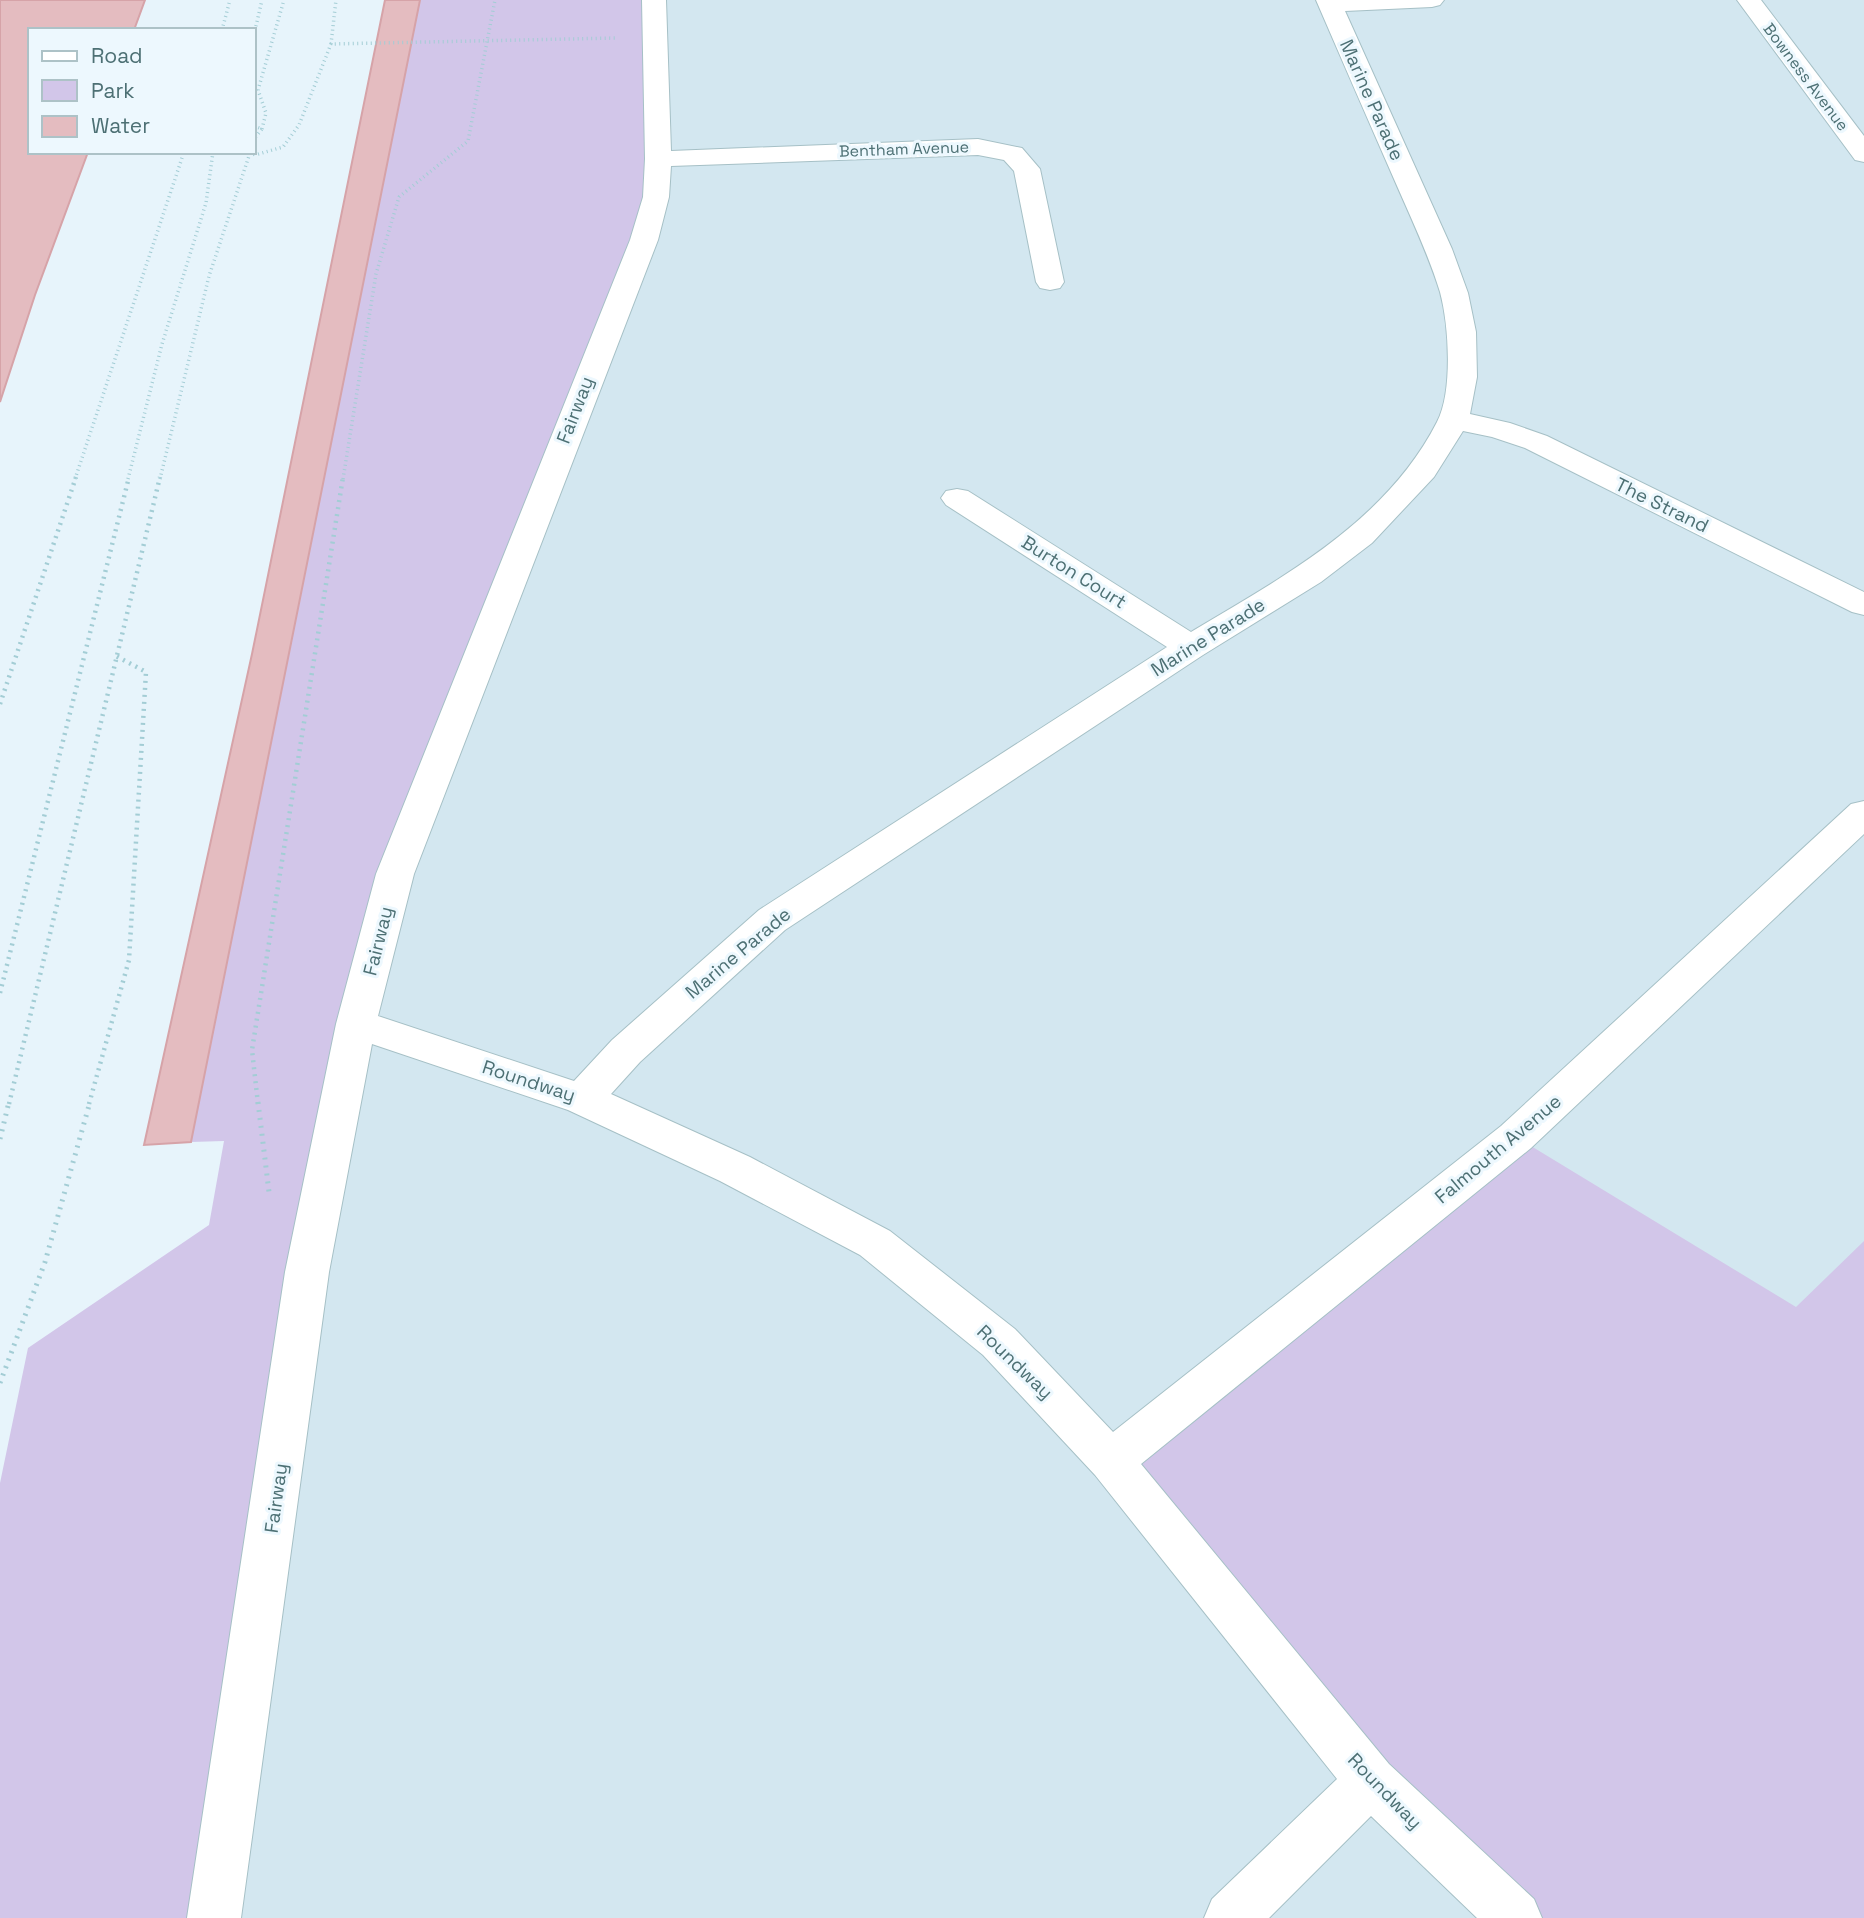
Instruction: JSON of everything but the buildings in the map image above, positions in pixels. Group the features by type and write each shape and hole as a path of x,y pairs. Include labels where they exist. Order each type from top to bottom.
{"street":[{"name":"Fairway","path":"214,1918 307,1272 356,1024 395,874 644,240 656,197 658,159 654,0"},
{"path":"1329,2 1432,0"},
{"name":"Bowness Avenue","path":"1749,0 1864,154"},
{"name":"Marine Parade","path":"582,1099 626,1051 772,920 1191,646 1309,575 1361,536 1423,470 1454,420 1462,377 1462,332 1454,293 1437,249 1329,2"},
{"name":"Bentham Avenue","path":"658,159 978,147 1013,155 1027,169 1050,282"},
{"name":"The Strand","path":"1454,420 1499,429 1536,442 1864,605"},
{"name":"Burton Court","path":"957,498 1191,646"},
{"name":"Falmouth Avenue","path":"1111,1461 1517,1137 1864,813"},
{"name":"Roundway","path":"356,1024 582,1099 735,1170 874,1243 999,1342 1111,1461 1371,1781 1515,1918"},
{"path":"1231,1918 1371,1781"}],"path":[{"path":"223,28 230,0"},
{"path":"255,28 262,0"},
{"path":"256,136 262,129 266,113 258,90 284,0"},
{"path":"254,154 283,147 299,125 331,44 336,0"},
{"path":"270,1198 252,1050 376,274 399,197 468,141 495,0"},
{"path":"331,44 655,37"},
{"path":"256,127 262,129"},
{"path":"0,704 183,154"},
{"path":"0,993 159,358 206,203 213,154"},
{"path":"0,1139 209,276 249,154"},
{"path":"0,1383 45,1262 129,960 146,672 116,656"}],"shaded area":[{"path":"654,0 1864,0 1864,1918 214,1918 356,1024"}],"green space":[{"path":"420,0 654,0 656,197 395,874 214,1918 0,1918 0,1483 28,1348 209,1225 224,1141 191,1142"},
{"path":"1516,1137 1796,1307 1864,1241 1864,1918 1515,1918 1111,1461"}],"water":[{"path":"0,0 145,0 135,28 28,28 28,154 87,154 35,295 0,402"},
{"path":"385,0 420,0 191,1142 144,1145 252,654"}]}
